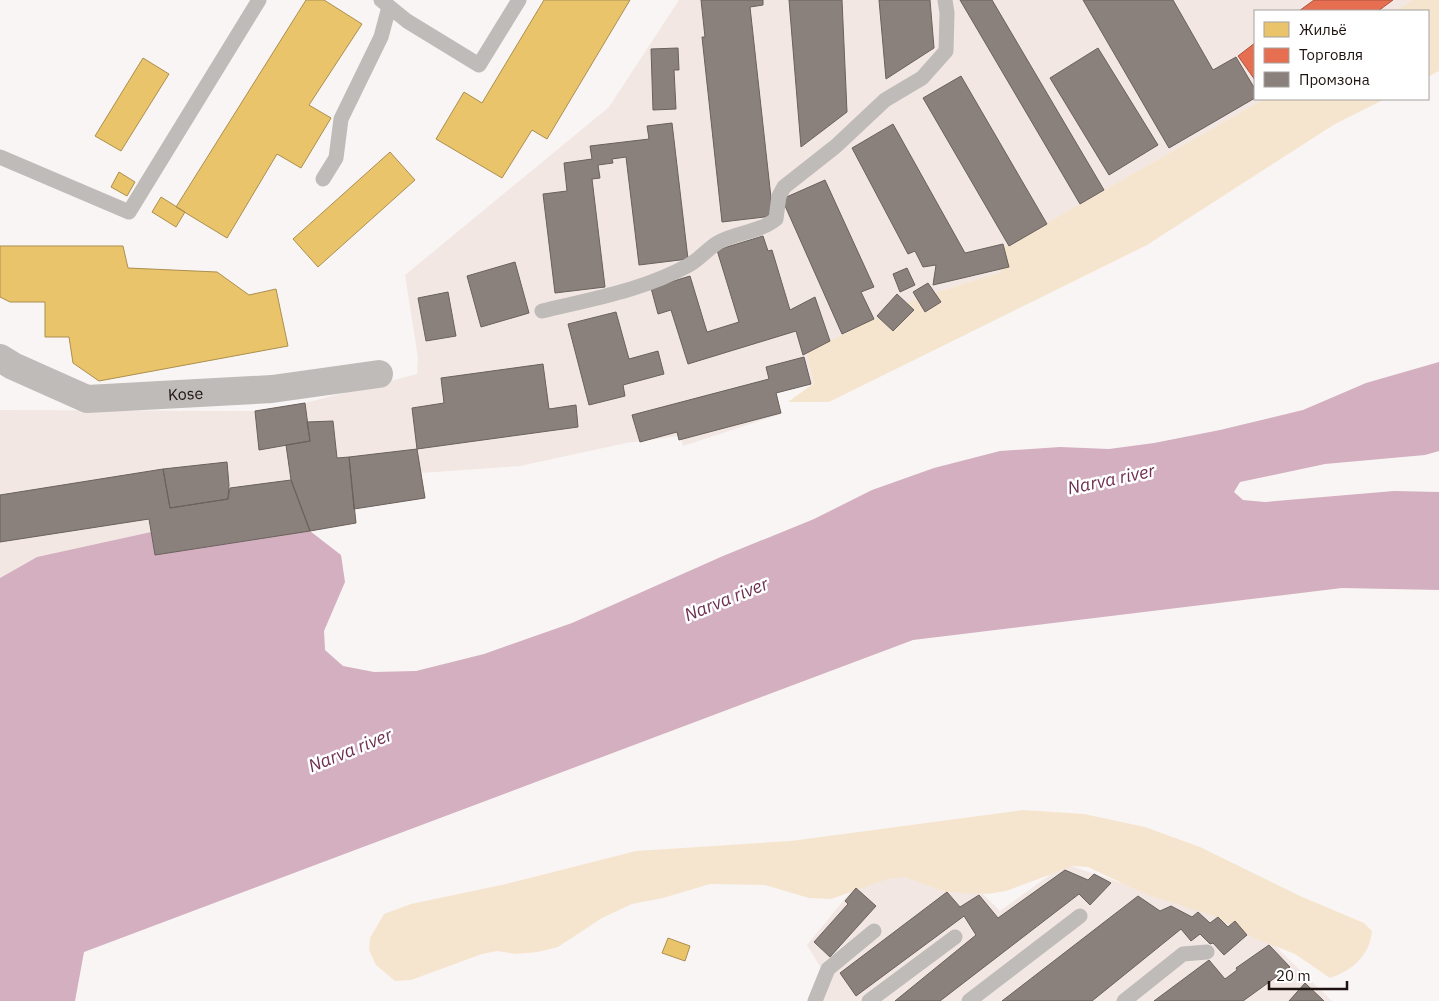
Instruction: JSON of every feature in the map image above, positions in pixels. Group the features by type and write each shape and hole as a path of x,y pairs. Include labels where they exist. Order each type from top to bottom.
{"street":[{"name":"Kose","path":"0,358 13,366 87,399 272,390 378,374"}],"lane":[{"path":"0,157 129,212 259,0"},
{"path":"385,3 407,21 479,65 519,0"},
{"path":"542,311 607,296 660,279 691,264 719,242 768,226 776,219 779,196 784,187 836,146 885,100 922,78 946,51 947,13 945,0"},
{"path":"323,179 336,158 340,140 341,119 381,37 385,3"},
{"path":"969,1001 1080,916"},
{"path":"815,1001 828,969 874,931"},
{"path":"869,1001 955,936"},
{"path":"1124,1001 1182,954 1207,952"}],"shaded area":[{"path":"679,0 1412,0 1397,10 1254,10 1254,100 1262,100 999,251 1002,272 916,299 806,352 814,383 777,393 781,414 683,446 680,436 626,443 520,466 421,473 425,498 354,509 356,523 155,555 151,532 37,557 0,578 0,410 255,411 305,403 417,374 418,358 405,275 609,107"},
{"path":"1412,0 1439,0 1439,71 1429,76 1429,10 1397,10"},
{"path":"1262,100 1383,100 1335,124 1147,245 829,402 788,402 814,383 806,352 916,299 1001,272 998,251"},
{"path":"1023,810 1084,814 1145,827 1200,847 1300,896 1364,923 1372,931 1371,940 1364,955 1358,961 1346,971 1330,978 1295,954 1259,940 1211,915 1145,894 1088,867 1073,866 1006,891 987,894 946,892 905,877 888,879 831,899 809,898 765,885 710,884 663,898 632,904 602,918 558,947 538,952 516,954 497,951 482,954 411,980 395,981 376,965 369,950 370,938 384,914 411,904 506,884 636,851 791,841"},
{"path":"1065,864 1237,922 1274,945 1332,1001 807,1001 821,968 807,945 857,884 906,874 981,892 1000,911"}],"water":[{"name":"Narva river","path":"1439,362 1439,451 1425,455 1325,464 1240,482 1234,492 1243,500 1265,502 1394,491 1439,492 1439,590 1342,588 913,640 84,952 75,1001 0,1001 0,578 37,557 151,532 155,555 310,531 341,555 345,582 324,631 325,650 343,666 374,672 416,671 484,654 572,623 723,556 814,519 872,490 934,468 1000,451 1060,447 1109,449 1154,443 1220,430 1303,410 1366,383"}],"building: Жильё":[{"path":"306,0 324,0 362,24 309,105 331,118 301,168 277,154 227,238 176,207"},
{"path":"544,0 630,0 547,139 532,130 502,178 436,139 464,92 482,103"},
{"path":"143,58 169,74 121,151 95,136"},
{"path":"390,152 415,180 318,267 293,239"},
{"path":"119,172 135,182 127,196 111,187"},
{"path":"161,197 185,212 176,227 152,212"},
{"path":"0,246 123,246 128,268 217,272 249,295 276,289 288,346 99,381 73,363 69,337 45,337 45,302 10,302 0,297"},
{"path":"668,938 690,946 685,961 662,953"}],"building: Торговля":[{"path":"1314,0 1393,0 1379,10 1300,10"},
{"path":"1254,44 1254,79 1238,56"}],"building: Промзона":[{"path":"701,0 763,0 763,5 750,7 773,216 722,222 702,37 705,37"},
{"path":"789,0 842,0 847,112 801,147"},
{"path":"879,0 930,0 934,48 886,79"},
{"path":"960,0 992,0 1104,190 1080,204"},
{"path":"1083,0 1173,0 1213,70 1236,57 1254,87 1254,99 1169,148"},
{"path":"678,48 679,70 674,70 676,109 653,110 651,49"},
{"path":"1098,48 1158,145 1109,175 1050,78"},
{"path":"961,76 1047,224 1009,246 923,98"},
{"path":"672,123 688,259 639,265 626,157 612,159 613,163 598,165 600,178 592,179 605,287 555,293 543,194 567,191 564,163 592,159 590,146 649,139 647,126"},
{"path":"893,124 965,253 1003,244 1009,267 933,285 936,265 923,267 915,251 908,254 852,148"},
{"path":"825,180 874,287 861,292 874,319 842,334 782,199"},
{"path":"763,236 768,251 772,250 790,310 815,297 830,341 803,355 796,331 688,364 671,310 658,314 651,288 690,276 707,332 739,322 717,250"},
{"path":"515,262 529,313 481,327 467,276"},
{"path":"907,268 915,285 900,292 893,274"},
{"path":"928,283 941,302 925,312 913,292"},
{"path":"448,292 456,336 426,341 418,298"},
{"path":"897,294 914,310 893,331 877,316"},
{"path":"616,312 629,359 658,351 664,374 623,385 625,396 589,405 568,324"},
{"path":"804,357 811,384 776,393 781,413 679,440 677,432 640,442 632,415 769,379 766,367"},
{"path":"543,364 549,409 576,405 578,427 417,449 412,408 444,403 441,378"},
{"path":"305,403 310,441 259,450 255,411"},
{"path":"333,421 337,458 349,457 356,523 310,531 291,480 286,445 310,441 307,422"},
{"path":"417,449 425,498 354,509 349,457"},
{"path":"227,462 228,499 170,508 163,469"},
{"path":"163,469 170,508 228,499 230,488 291,480 310,531 155,555 149,519 0,542 0,495"},
{"path":"1065,870 1088,880 1094,874 1111,883 1090,905 1079,894 940,1001 895,1001 976,935 964,916 856,996 840,973 947,892 960,907 979,895 998,918"},
{"path":"856,888 876,906 830,957 814,942 848,904 845,901"},
{"path":"1138,896 1160,911 1171,906 1192,917 1198,912 1210,923 1218,917 1228,927 1235,921 1247,935 1224,955 1213,943 1210,944 1200,934 1191,941 1181,929 1092,1001 1002,1001"},
{"path":"1269,945 1290,967 1243,1001 1154,1001 1209,960 1225,979 1237,970 1236,968"},
{"path":"1305,983 1324,1001 1289,1001"}]}
